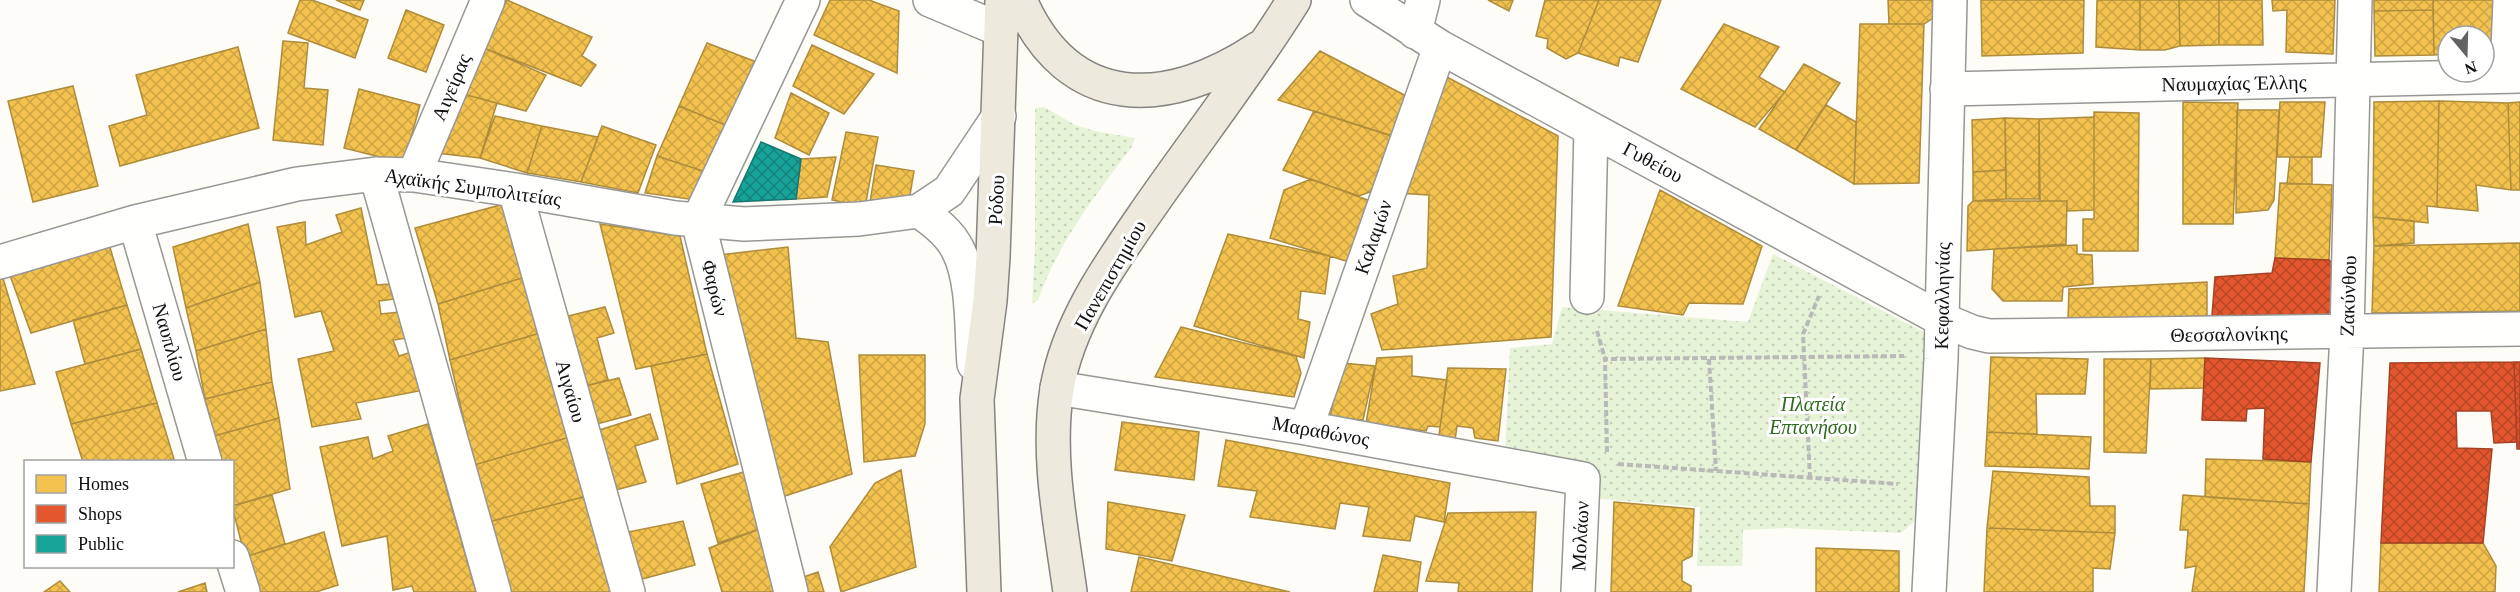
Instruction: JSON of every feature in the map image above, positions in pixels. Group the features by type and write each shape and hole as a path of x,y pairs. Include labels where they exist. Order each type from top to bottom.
{"main road":[{"path":"1020,0 1039,36 1065,66 1099,84 1121,90 1142,91 1174,87 1217,71 1268,42"},
{"name":"Πανεπιστημίου","path":"1070,592 1053,424 1057,388 1070,346 1108,270 1184,158 1268,42 1294,0"},
{"name":"Ρόδου","path":"977,399 990,301 1002,15"},
{"path":"977,399 984,592"}],"street":[{"name":"Αιγείρας","path":"414,175 488,0"},
{"path":"698,221 802,0"},
{"path":"930,0 1002,15"},
{"name":"Γυθείου","path":"1367,0 1427,39 1941,319"},
{"name":"Καλαμών","path":"1306,428 1427,39 1423,0"},
{"name":"Κεφαλληνίας","path":"1929,592 1941,319 1950,0"},
{"name":"Ζακύνθου","path":"2334,592 2347,333 2355,0"},
{"path":"2510,0 2513,76"},
{"name":"Ναυμαχίας Έλλης","path":"1947,89 2513,76"},
{"path":"977,399 964,265 958,248 947,235 919,211 949,191 999,116"},
{"path":"1587,297 1591,129"},
{"name":"Αχαϊκής Συμπολιτείας","path":"0,262 135,222 297,184 376,174 414,175 698,221 744,224 789,223 859,219 919,211"},
{"path":"376,174 494,592"},
{"name":"Αιγαίου","path":"515,190 627,592"},
{"name":"Φαρών","path":"698,221 791,592"},
{"name":"Ναυπλίου","path":"135,222 204,460"},
{"name":"Θεσσαλονίκης","path":"1941,319 1989,336 2520,329"},
{"name":"Μαραθώνος","path":"1057,388 1306,428 1583,479"},
{"name":"Μολάων","path":"1578,592 1583,479"},
{"path":"234,563 243,592"}],"path":[{"path":"1810,478 1803,334 1833,260"},
{"path":"1908,356 1605,359 1608,464 1935,487"},
{"path":"1709,359 1716,471"}],"green space":[{"path":"1044,107 1075,125 1135,138 1131,148 1067,238 1038,300 1032,304 1035,250 1035,108"},
{"name":"Πλατεία Επτανήσου","path":"1773,254 1931,336 1923,514 1901,533 1785,528 1743,530 1742,566 1697,566 1700,507 1590,498 1505,452 1510,348 1552,344 1562,307 1748,322"}],"building: Homes":[{"path":"300,0 312,0 368,20 355,58 288,33"},
{"path":"336,0 364,0 360,10"},
{"path":"507,0 592,37 582,56 596,65 581,86 484,48"},
{"path":"830,0 869,0 899,11 897,73 814,35"},
{"path":"1488,0 1513,0 1509,11"},
{"path":"1545,0 1599,0 1578,53 1566,59 1547,48 1548,39 1536,36"},
{"path":"1599,0 1661,0 1638,62 1620,57 1618,66 1578,53"},
{"path":"1888,0 1932,0 1933,18 1924,24 1889,24"},
{"path":"1981,0 2084,0 2083,53 1982,56"},
{"path":"2097,0 2140,0 2140,50 2096,47"},
{"path":"2140,0 2179,0 2180,46 2165,50 2140,50"},
{"path":"2179,0 2219,0 2219,45 2180,46"},
{"path":"2219,0 2262,0 2263,45 2219,45"},
{"path":"2272,0 2335,0 2333,54 2286,52 2287,10 2273,11"},
{"path":"2374,0 2433,0 2433,10 2374,11"},
{"path":"2433,0 2495,0 2495,24 2436,24 2436,55 2434,55"},
{"path":"406,10 444,25 426,72 388,58"},
{"path":"2433,10 2434,55 2375,56 2374,11"},
{"path":"1724,24 1779,47 1759,77 1785,92 1755,127 1681,89"},
{"path":"1860,24 1924,24 1919,183 1854,184"},
{"path":"283,41 308,43 304,88 328,90 323,145 273,140"},
{"path":"707,43 759,63 730,127 679,106"},
{"path":"812,45 874,74 844,114 793,86"},
{"path":"238,47 259,128 120,166 109,126 147,115 136,75"},
{"path":"484,48 546,75 526,111 463,94"},
{"path":"1320,51 1410,98 1401,139 1278,100"},
{"path":"1804,64 1840,83 1796,150 1759,129"},
{"path":"1445,76 1558,136 1551,337 1382,350 1371,314 1398,304 1393,276 1427,268 1429,195 1397,193"},
{"path":"73,86 98,186 33,202 8,101"},
{"path":"359,89 420,105 404,163 344,148"},
{"path":"791,93 829,113 809,155 775,138"},
{"path":"463,94 497,103 480,158 436,153"},
{"path":"2439,101 2508,103 2511,190 2476,185 2478,211 2437,207"},
{"path":"2439,101 2437,207 2427,206 2428,223 2373,217 2374,102"},
{"path":"2183,102 2238,103 2233,224 2183,224"},
{"path":"2280,102 2325,102 2321,157 2277,157"},
{"path":"2520,102 2520,190 2511,190 2508,103"},
{"path":"1826,105 1856,122 1854,184 1796,150"},
{"path":"679,106 730,127 709,173 657,156"},
{"path":"2237,110 2279,110 2274,200 2268,210 2236,213"},
{"path":"1314,111 1396,137 1378,189 1359,196 1283,170"},
{"path":"2094,112 2139,113 2138,251 2083,251 2083,219 2094,219"},
{"path":"495,116 542,126 527,173 480,158"},
{"path":"2094,117 2094,210 2067,211 2067,201 2040,201 2039,119"},
{"path":"2005,118 2039,119 2039,199 2006,199"},
{"path":"2005,118 2006,170 1973,172 1972,120"},
{"path":"542,126 598,137 581,182 527,173"},
{"path":"602,126 656,145 638,193 581,182"},
{"path":"846,132 878,137 865,207 832,200"},
{"path":"657,156 709,173 696,200 645,193"},
{"path":"836,157 827,197 796,199 801,159"},
{"path":"2290,157 2312,157 2312,184 2287,184"},
{"path":"876,165 914,171 908,207 870,202"},
{"path":"2006,170 2006,199 1973,201 1973,172"},
{"path":"1311,179 1373,202 1356,264 1270,238 1284,190"},
{"path":"2280,183 2332,185 2329,260 2275,258"},
{"path":"1660,190 1762,246 1743,304 1689,303 1683,315 1618,306"},
{"path":"1973,201 2067,201 2066,244 1967,251 1968,206"},
{"path":"504,204 525,277 438,304 415,228"},
{"path":"361,208 377,285 389,284 395,299 379,301 381,314 399,312 408,338 393,340 399,356 412,352 424,390 356,403 361,419 312,427 298,359 334,351 321,311 295,317 277,227 305,222 306,245 342,232 336,215"},
{"path":"2373,217 2414,221 2414,243 2374,246"},
{"path":"248,224 260,282 186,308 173,247"},
{"path":"600,224 680,236 707,354 636,369"},
{"path":"1228,234 1330,256 1325,294 1301,291 1298,319 1310,322 1304,358 1194,326"},
{"path":"2520,243 2520,311 2372,313 2374,246"},
{"path":"109,244 127,305 31,333 8,270"},
{"path":"2077,245 2077,254 2092,255 2093,284 2063,287 2062,301 2003,301 1992,289 1994,249"},
{"path":"788,247 796,338 828,342 852,474 782,497 720,255"},
{"path":"2,275 35,384 0,391 0,276"},
{"path":"525,277 540,333 450,360 438,304"},
{"path":"260,282 266,329 196,351 186,308"},
{"path":"2207,282 2207,316 2068,320 2069,289"},
{"path":"127,305 141,349 85,364 73,320"},
{"path":"605,307 614,333 597,338 608,380 581,387 564,317"},
{"path":"1181,327 1296,356 1301,373 1294,397 1155,377"},
{"path":"266,329 272,382 205,399 196,351"},
{"path":"540,333 570,437 474,465 450,360"},
{"path":"141,349 157,403 71,424 56,372"},
{"path":"707,354 738,464 677,484 651,366"},
{"path":"859,355 925,355 925,424 915,456 864,462"},
{"path":"1412,356 1412,376 1447,380 1440,427 1428,426 1426,431 1366,423 1377,358"},
{"path":"1991,357 2088,359 2085,394 2036,394 2037,434 1987,432"},
{"path":"2205,358 2204,388 2150,389 2151,359"},
{"path":"2104,359 2151,359 2146,453 2104,452"},
{"path":"1341,363 1375,366 1363,420 1330,418"},
{"path":"1448,368 1506,369 1498,441 1475,438 1473,428 1457,426 1455,440 1439,435"},
{"path":"619,378 631,415 589,426 581,387"},
{"path":"272,382 279,418 214,436 205,399"},
{"path":"157,403 174,459 82,460 71,424"},
{"path":"650,414 658,439 635,446 646,482 608,492 593,432"},
{"path":"279,418 290,489 234,505 234,460 220,460 214,436"},
{"path":"1122,422 1199,432 1194,480 1115,470"},
{"path":"428,424 476,592 414,592 412,586 393,590 387,536 342,546 320,447 368,437 373,459 393,451 388,436"},
{"path":"1987,432 2091,437 2089,469 1985,466"},
{"path":"570,437 587,496 488,522 474,465"},
{"path":"1226,440 1450,483 1444,522 1415,516 1410,541 1363,536 1369,507 1340,503 1335,529 1250,517 1257,491 1218,486"},
{"path":"2206,459 2311,462 2309,504 2205,497"},
{"path":"901,470 916,567 841,592 830,547 875,483"},
{"path":"1993,471 2089,477 2090,506 2115,506 2115,533 1987,528"},
{"path":"744,472 760,529 718,543 701,484"},
{"path":"272,495 285,544 245,557 234,505"},
{"path":"2183,495 2309,504 2304,592 2192,592 2196,566 2185,568 2188,530 2180,530"},
{"path":"587,496 613,592 508,592 488,522"},
{"path":"1108,502 1185,515 1172,561 1106,549"},
{"path":"1614,502 1694,509 1692,556 1682,561 1682,581 1691,586 1691,592 1611,592"},
{"path":"1536,512 1532,592 1458,592 1459,583 1426,581 1448,513"},
{"path":"683,521 695,565 642,579 628,532"},
{"path":"1987,528 2115,533 2110,569 2093,568 2093,592 1984,592"},
{"path":"760,529 776,592 722,592 709,548"},
{"path":"324,532 338,585 316,592 255,592 245,557"},
{"path":"2381,543 2483,543 2496,566 2495,592 2379,592"},
{"path":"1816,548 1899,551 1899,592 1816,592"},
{"path":"1383,555 1421,562 1417,592 1374,592"},
{"path":"1139,557 1290,592 1131,592"},
{"path":"818,572 824,592 798,592 795,580"},
{"path":"60,581 70,592 44,592"},
{"path":"205,583 207,592 178,592"}],"building: Shops":[{"path":"2275,258 2329,260 2336,266 2333,317 2212,316 2215,277 2272,273"},
{"path":"2205,358 2320,363 2311,462 2263,459 2265,408 2247,409 2246,421 2202,420"},
{"path":"2514,362 2517,442 2494,443 2491,411 2456,411 2457,448 2492,449 2483,543 2381,543 2390,363"},
{"path":"2514,362 2520,362 2520,449 2517,449"}],"building: Public":[{"path":"761,142 801,159 796,199 733,202"}]}
